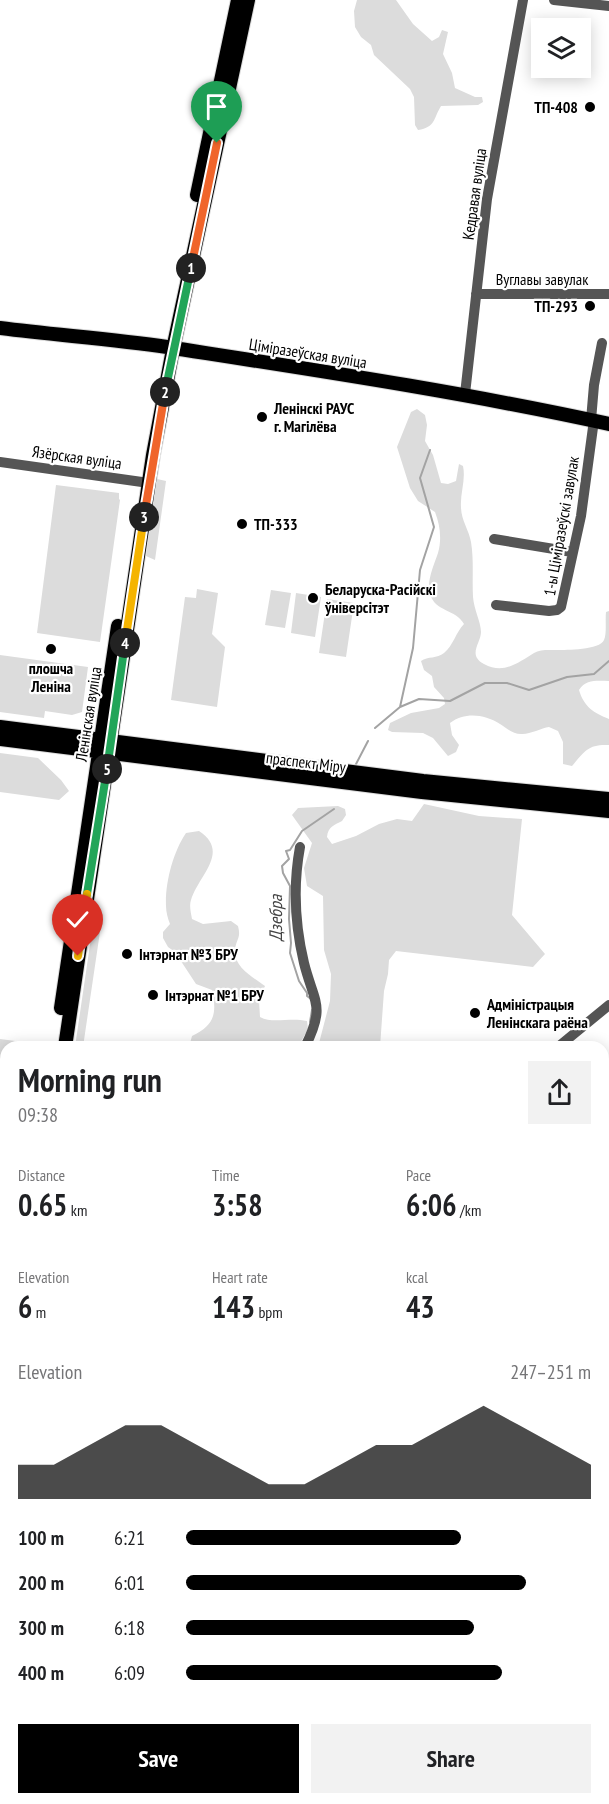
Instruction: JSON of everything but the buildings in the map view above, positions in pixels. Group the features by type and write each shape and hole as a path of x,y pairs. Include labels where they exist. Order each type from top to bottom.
{"main road":[{"name":"Ленінская вуліца","path":"57,1041 145,482 169,348 238,0"},
{"name":"Ленінская вуліца","path":"169,348 249,0"},
{"name":"Ціміразеўская вуліца","path":"0,328 169,348 465,394 609,424"},
{"name":"праспект Міру","path":"0,727 105,747"},
{"name":"праспект Міру","path":"0,739 105,747 609,811"},
{"name":"Ленінская вуліца","path":"66,1041 105,747"},
{"name":"праспект Міру","path":"423,787 609,799"}],"street":[{"name":"Кедравая вуліца","path":"465,394 487,199 523,0"},
{"path":"554,0 609,6"},
{"name":"Вуглавы завулак","path":"476,294 609,294"},
{"name":"1-ы Ціміразеўскі завулак","path":"496,605 549,611 557,610 562,603 581,516 593,420 594,385 602,343"},
{"name":"Язёрская вуліца","path":"0,462 145,482"},
{"path":"494,539 572,552"},
{"path":"300,847 296,871 296,912 304,963 317,1000 313,1032 308,1041"},
{"path":"565,1041 609,1005"}],"shaded area":[{"path":"357,0 396,0 413,24 432,41 439,37 442,30 448,32 443,54 452,73 455,88 475,97 482,97 483,102 478,105 441,106 431,125 418,130 415,125 414,97 410,89 374,55 371,45 361,37 355,27 354,11"},
{"path":"417,409 425,415 427,425 425,441 433,455 441,483 448,484 456,481 459,464 463,466 461,512 472,549 473,597 481,632 476,657 491,667 505,668 539,651 596,646 604,640 606,612 609,611 609,681 588,682 579,690 590,709 609,719 609,745 591,747 572,766 563,764 563,742 558,731 549,727 518,734 488,718 462,717 450,723 452,735 459,745 456,752 448,756 433,738 423,733 388,730 390,723 411,713 439,708 445,704 444,698 434,687 432,676 424,670 421,661 444,653 464,624 456,616 436,604 430,594 430,579 440,543 438,522 435,512 418,501 410,488 397,447 411,412"},
{"path":"157,479 166,481 155,560 146,556"},
{"path":"56,485 119,493 120,500 100,642 37,633"},
{"path":"197,589 218,593 212,634 225,647 217,707 171,700 185,597 196,598"},
{"path":"271,590 291,593 285,628 265,625"},
{"path":"296,593 321,597 315,637 291,633"},
{"path":"327,599 354,603 346,657 319,653"},
{"path":"0,655 88,667 82,712 72,715 45,711 44,718 0,712"},
{"path":"0,753 38,758 69,791 59,800 0,792"},
{"path":"424,804 479,816 522,819 512,915 545,954 533,967 396,951 389,960 380,1041 320,1041 330,1001 331,974 324,950 323,896 307,886 304,868 312,843 292,815 298,808 338,806 345,809 346,815 342,821 329,831 327,837 332,844 356,836 379,824 397,819 412,821"},
{"path":"199,831 208,839 212,847 210,864 191,900 192,919 203,924 231,921 238,926 239,936 235,949 237,961 245,971 265,986 259,1000 260,1017 270,1020 307,1021 308,1029 301,1041 191,1041 192,1036 210,1023 214,1012 212,990 196,984 163,938 163,932 170,924 166,911 168,878 174,858 186,833"},
{"path":"93,924 101,925 84,1041 76,1041"}],"waterway":[{"path":"400,707 413,648 420,570 434,527 420,478 430,450"},
{"name":"Дзебра","path":"375,728 400,707 419,699 450,701 485,683 507,683 529,690 567,677 594,674 609,661"},
{"name":"Дзебра","path":"355,766 368,741"},
{"name":"Дзебра","path":"311,999 299,981 290,953 290,886 282,866 289,859 286,851 290,850 302,831 334,809"},
{"name":"Дзебра","path":"310,1022 312,1010"}],"place":[{"name":"ТП-408","path":"590,107"},
{"name":"ТП-293","path":"590,306"},
{"name":"Ленінскі РАУС г. Магілёва","path":"262,417"},
{"name":"ТП-333","path":"242,524"},
{"name":"Беларуска-Расійскі ўніверсітэт","path":"313,598"},
{"name":"плошча Леніна","path":"51,649"},
{"name":"Інтэрнат №3 БРУ","path":"127,954"},
{"name":"Інтэрнат №1 БРУ","path":"153,995"},
{"name":"Адміністрацыя Ленінскага раёна","path":"475,1013"}],"route":[{"path":"78,956 153,455 217,143"}]}
